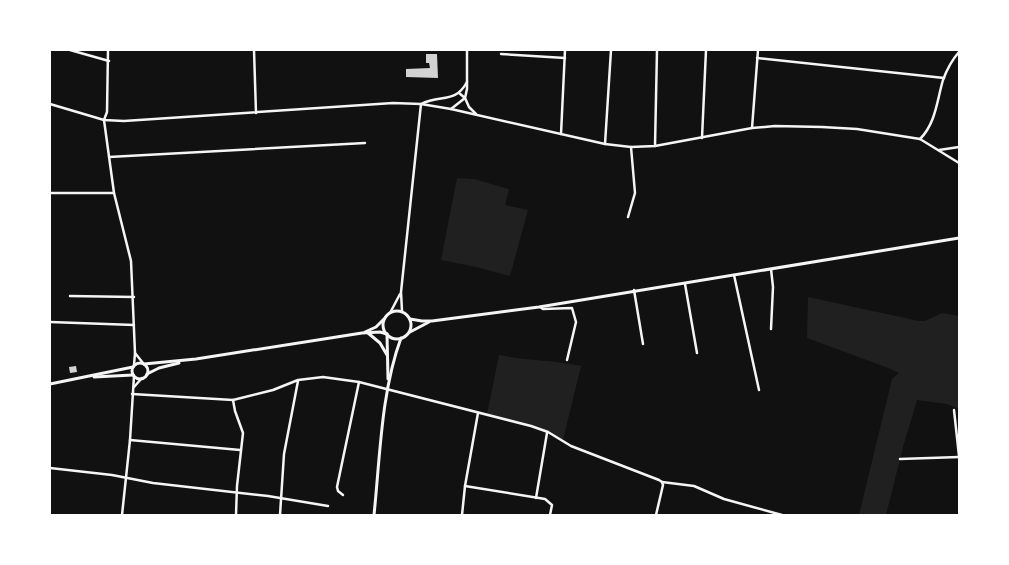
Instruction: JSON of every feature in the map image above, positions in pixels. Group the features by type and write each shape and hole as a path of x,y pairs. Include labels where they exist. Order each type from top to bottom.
{"main road":[{"path":"362,333 374,328 390,313 402,311 410,319 432,321 538,307 959,238"},
{"path":"385,318 388,385"},
{"path":"409,332 410,319"},
{"path":"374,515 387,390 395,355 401,338 432,321"},
{"path":"50,384 133,366 137,363 196,359 362,333 380,332 394,338 401,338"},
{"path":"368,333 380,343 388,356"},
{"path":"79,378 122,374 142,378 159,368 196,359"},
{"path":"144,364 148,370 147,374"},
{"path":"133,366 133,376"}],"street":[{"path":"70,50 109,62"},
{"path":"108,50 107,112 104,120 114,193 131,261 134,297 135,353 133,366"},
{"path":"254,50 256,113"},
{"path":"451,109 465,98 468,82 467,50"},
{"path":"561,134 565,50"},
{"path":"605,144 611,50"},
{"path":"655,146 657,50"},
{"path":"702,138 706,50"},
{"path":"752,128 758,50"},
{"path":"920,139 927,132 936,111 944,78 951,62 959,52"},
{"path":"500,54 565,58"},
{"path":"757,58 944,78"},
{"path":"421,104 430,100 451,97 459,93 468,82"},
{"path":"459,93 465,98 469,107 476,115"},
{"path":"50,104 104,120 124,121 394,103 421,104 605,144 631,147 655,146 752,128 775,126 857,129 920,139 959,163"},
{"path":"402,311 401,292 421,104"},
{"path":"109,157 365,143"},
{"path":"628,217 635,193 631,147"},
{"path":"937,150 959,147"},
{"path":"50,193 114,193"},
{"path":"771,269 773,287 771,329"},
{"path":"734,274 759,390"},
{"path":"684,282 698,353"},
{"path":"634,290 643,344"},
{"path":"390,313 401,292"},
{"path":"70,296 134,297"},
{"path":"538,307 542,309 572,308 576,322 567,360"},
{"path":"50,322 134,325"},
{"path":"135,353 144,364"},
{"path":"122,515 130,440 134,387 133,376"},
{"path":"132,394 233,400 273,390 298,380 323,377 360,382 531,426 548,432 571,446 644,473 662,482 694,486 724,500 782,515"},
{"path":"134,387 142,378"},
{"path":"280,515 284,454 298,380"},
{"path":"343,495 338,491 337,487 360,382"},
{"path":"233,400 243,433 236,515"},
{"path":"900,459 959,457 954,410"},
{"path":"462,515 465,486 478,413"},
{"path":"536,498 548,432"},
{"path":"130,440 241,450"},
{"path":"50,468 112,474 153,483 237,492 328,506"},
{"path":"656,515 663,485 662,482"},
{"path":"465,486 550,502 552,505 550,515"}],"shaded area":[{"path":"457,178 474,179 509,189 505,205 528,210 510,276 441,260"},
{"path":"808,297 919,321 925,321 942,313 959,316 959,409 947,404 917,400 886,515 859,515 892,379 899,373 807,338"},
{"path":"499,355 581,366 563,440 544,430 487,414"}],"building":[{"path":"426,54 437,54 438,78 406,77 406,69 430,68 429,63 426,63"},
{"path":"76,366 77,372 70,373 69,367"}]}
